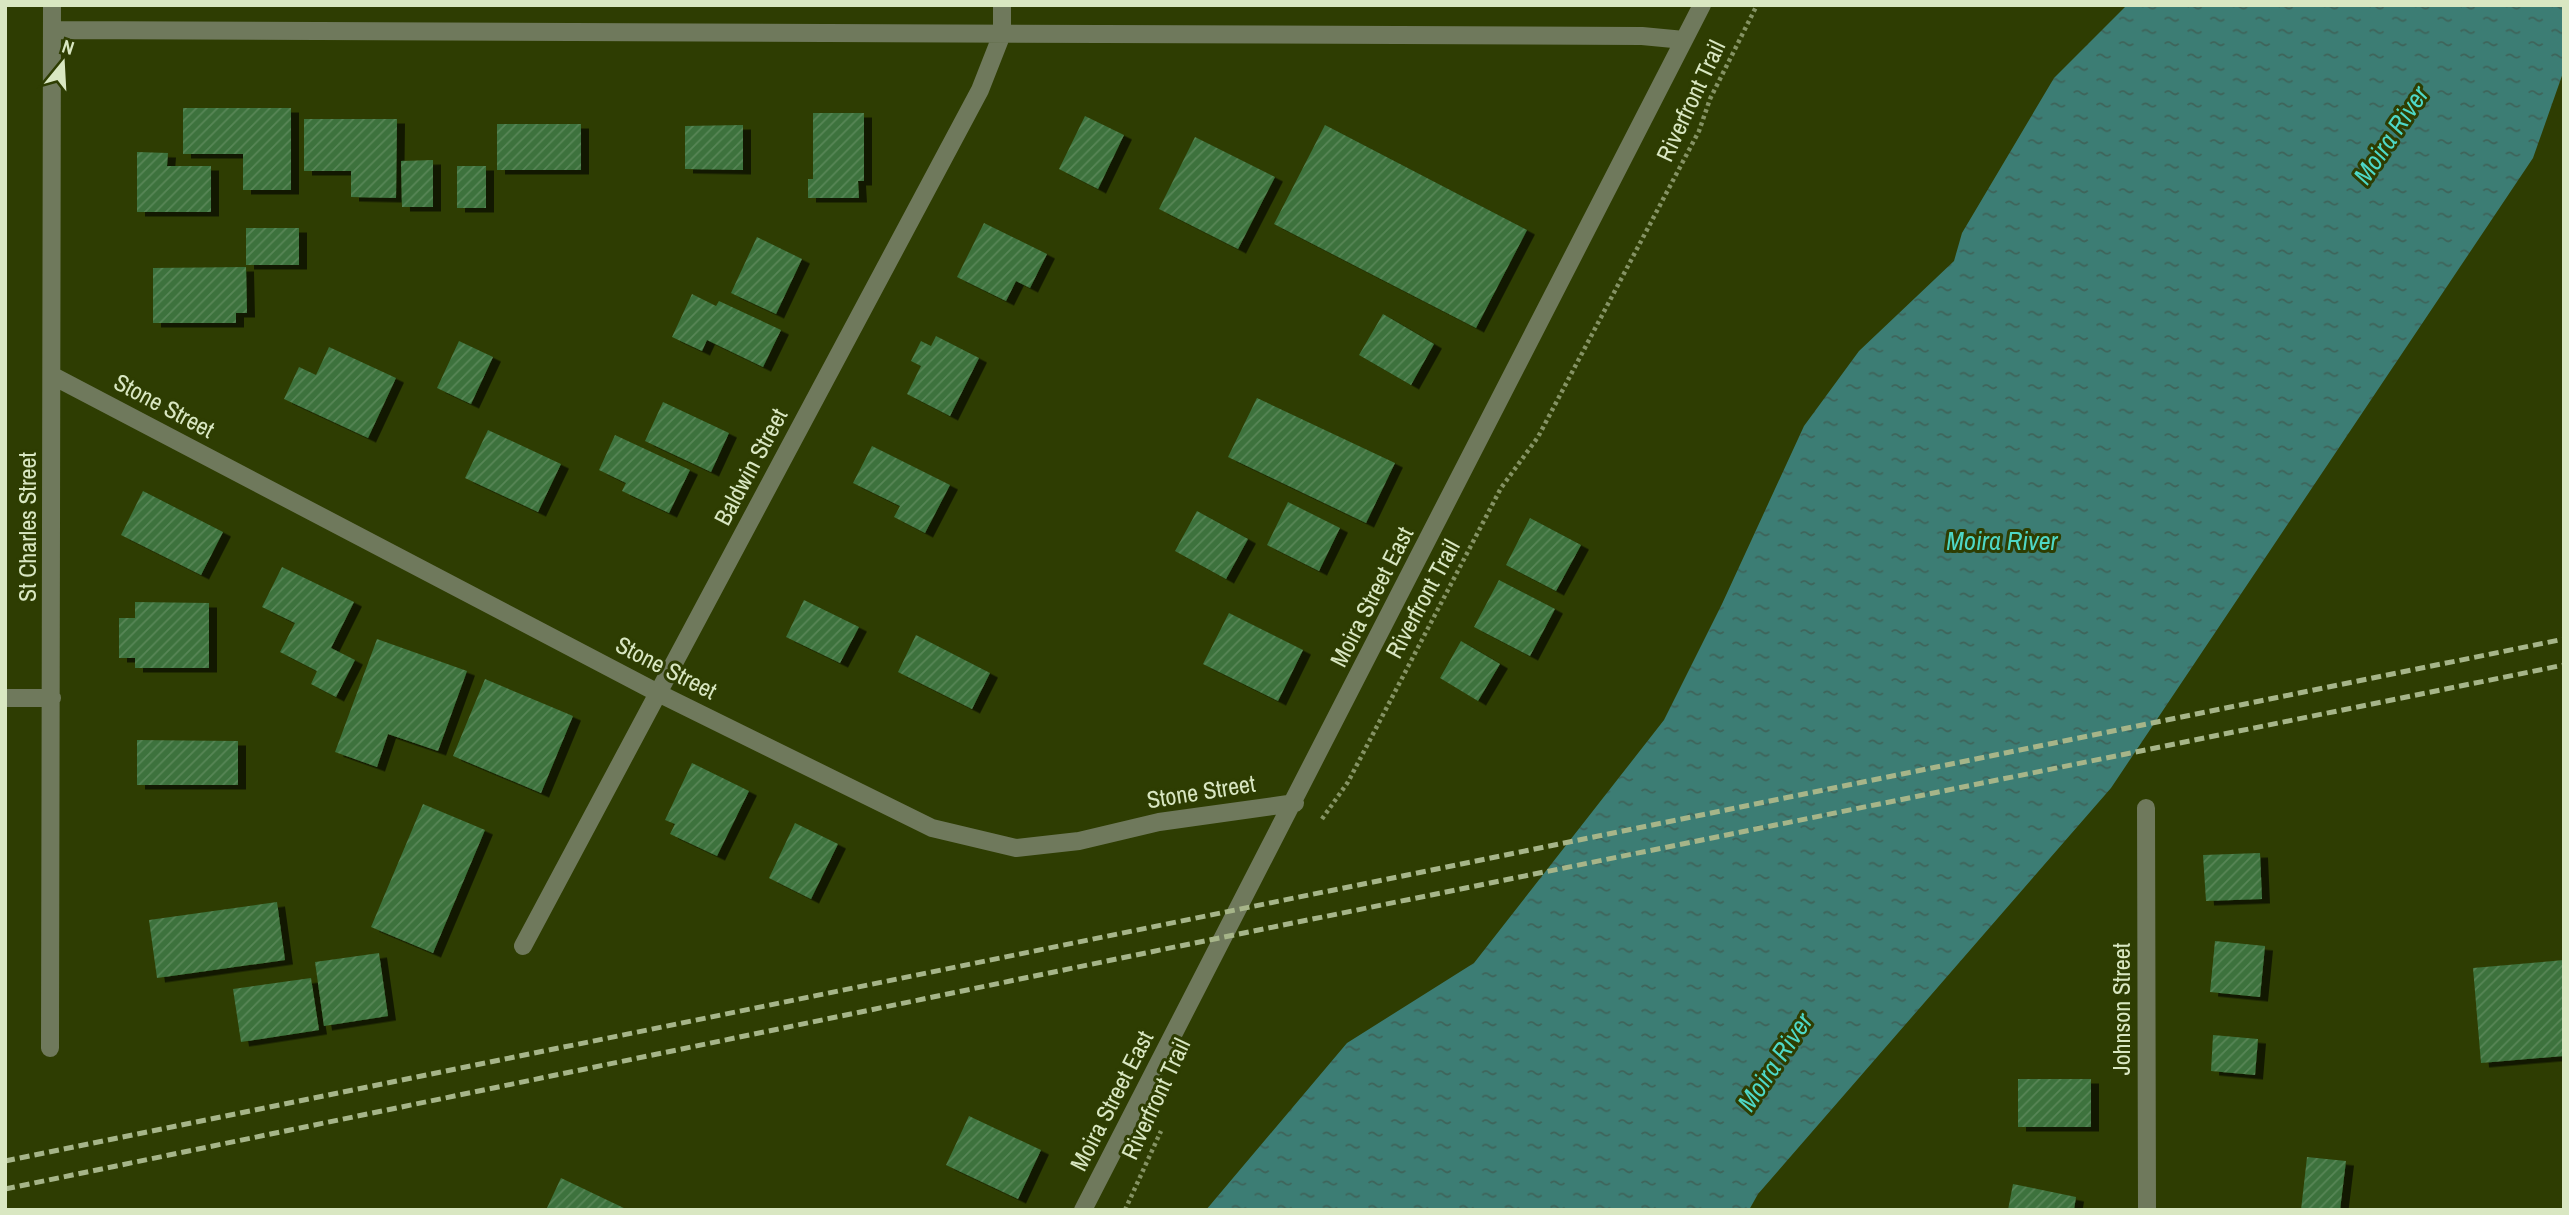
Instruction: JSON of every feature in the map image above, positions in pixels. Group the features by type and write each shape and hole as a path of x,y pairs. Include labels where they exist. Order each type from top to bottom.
{"street":[{"name":"St Charles Street","path":"50,1048 52,5"},
{"name":"Baldwin Street","path":"523,946 980,89 1002,34 1002,5"},
{"name":"Moira Street East","path":"1083,1210 1235,912 1295,803 1702,5"},
{"path":"52,30 1642,36 1684,40"},
{"name":"Stone Street","path":"53,376 658,693 932,828 1016,848 1079,841 1159,822 1295,803"},
{"path":"5,698 52,698"},
{"name":"Johnson Street","path":"2146,808 2147,1210"}],"path":[{"name":"Riverfront Trail","path":"1318,826 1349,782 1501,488 1544,424 1699,131 1710,99 1757,5"},
{"name":"Riverfront Trail","path":"1125,1210 1164,1124"}],"water":[{"name":"Moira River","path":"2127,5 2564,5 2564,70 2533,158 2111,788 1758,1194 1749,1210 1206,1210 1347,1043 1474,963 1664,720 1722,604 1804,426 1859,351 1954,261 1962,233 2054,78"}],"building":[{"path":"183,108 291,108 291,190 243,190 243,154 183,154"},
{"path":"813,113 864,113 864,181 858,181 859,198 808,198 808,179 813,179"},
{"path":"1085,116 1124,135 1098,189 1059,169"},
{"path":"304,119 397,119 396,198 351,197 351,171 304,171"},
{"path":"497,124 581,124 581,170 497,170"},
{"path":"743,125 743,170 685,169 685,126"},
{"path":"1325,125 1527,230 1476,328 1274,224"},
{"path":"1195,137 1275,177 1238,249 1159,209"},
{"path":"137,152 168,153 167,166 211,166 211,212 137,212"},
{"path":"433,160 433,207 402,207 401,161"},
{"path":"457,166 486,166 486,208 457,208"},
{"path":"984,223 1047,254 1030,288 1016,281 1006,301 957,277"},
{"path":"246,228 299,228 299,265 246,265"},
{"path":"757,237 802,259 776,314 731,293"},
{"path":"246,267 247,313 236,313 236,323 153,323 153,268"},
{"path":"692,294 716,306 719,301 781,330 763,367 707,340 702,351 672,337"},
{"path":"1383,314 1434,344 1411,385 1359,355"},
{"path":"936,336 979,358 950,416 907,394 921,366 911,361 921,341 931,346"},
{"path":"459,341 493,357 471,404 437,388"},
{"path":"329,347 396,378 368,438 284,399 299,367 316,375"},
{"path":"1257,398 1395,463 1366,523 1228,457"},
{"path":"663,402 729,433 711,472 645,441"},
{"path":"488,430 561,464 538,512 465,478"},
{"path":"615,435 690,470 669,513 622,491 626,483 599,470"},
{"path":"872,446 950,485 925,533 894,517 900,506 853,483"},
{"path":"143,491 223,532 201,575 121,535"},
{"path":"1288,502 1340,528 1319,571 1267,545"},
{"path":"1197,511 1248,539 1226,579 1175,551"},
{"path":"1530,518 1581,545 1556,591 1506,565"},
{"path":"282,567 354,602 331,648 355,660 336,697 311,684 317,671 280,652 295,623 262,607"},
{"path":"1499,580 1555,609 1530,656 1474,627"},
{"path":"804,600 859,627 840,663 786,637"},
{"path":"135,602 209,603 209,668 135,668 135,658 119,658 119,618 135,618"},
{"path":"1229,613 1303,650 1278,701 1203,664"},
{"path":"916,635 990,673 972,709 898,672"},
{"path":"377,639 467,671 438,751 388,734 377,767 335,752"},
{"path":"1461,641 1500,664 1478,701 1440,678"},
{"path":"485,679 573,716 541,793 453,756"},
{"path":"137,740 238,741 238,785 137,785"},
{"path":"692,763 749,791 717,856 670,834 675,824 665,820"},
{"path":"423,804 485,830 433,953 371,927"},
{"path":"795,823 838,844 811,899 769,878"},
{"path":"2260,853 2262,899 2206,901 2203,855"},
{"path":"277,902 285,960 157,978 149,920"},
{"path":"2215,941 2265,946 2260,997 2210,992"},
{"path":"379,953 388,1016 324,1026 315,962"},
{"path":"2564,960 2564,1056 2481,1063 2473,968"},
{"path":"311,978 319,1030 241,1042 233,989"},
{"path":"2213,1035 2258,1039 2255,1075 2211,1071"},
{"path":"2018,1079 2091,1079 2091,1127 2018,1127"},
{"path":"969,1116 1041,1150 1018,1199 946,1165"},
{"path":"2307,1157 2346,1161 2340,1210 2301,1210"},
{"path":"561,1178 628,1210 546,1210"},
{"path":"2013,1184 2076,1197 2074,1210 2008,1210"}],"railway":[{"path":"5,1161 2564,639"},
{"path":"5,1189 1165,949 2564,665"}]}
